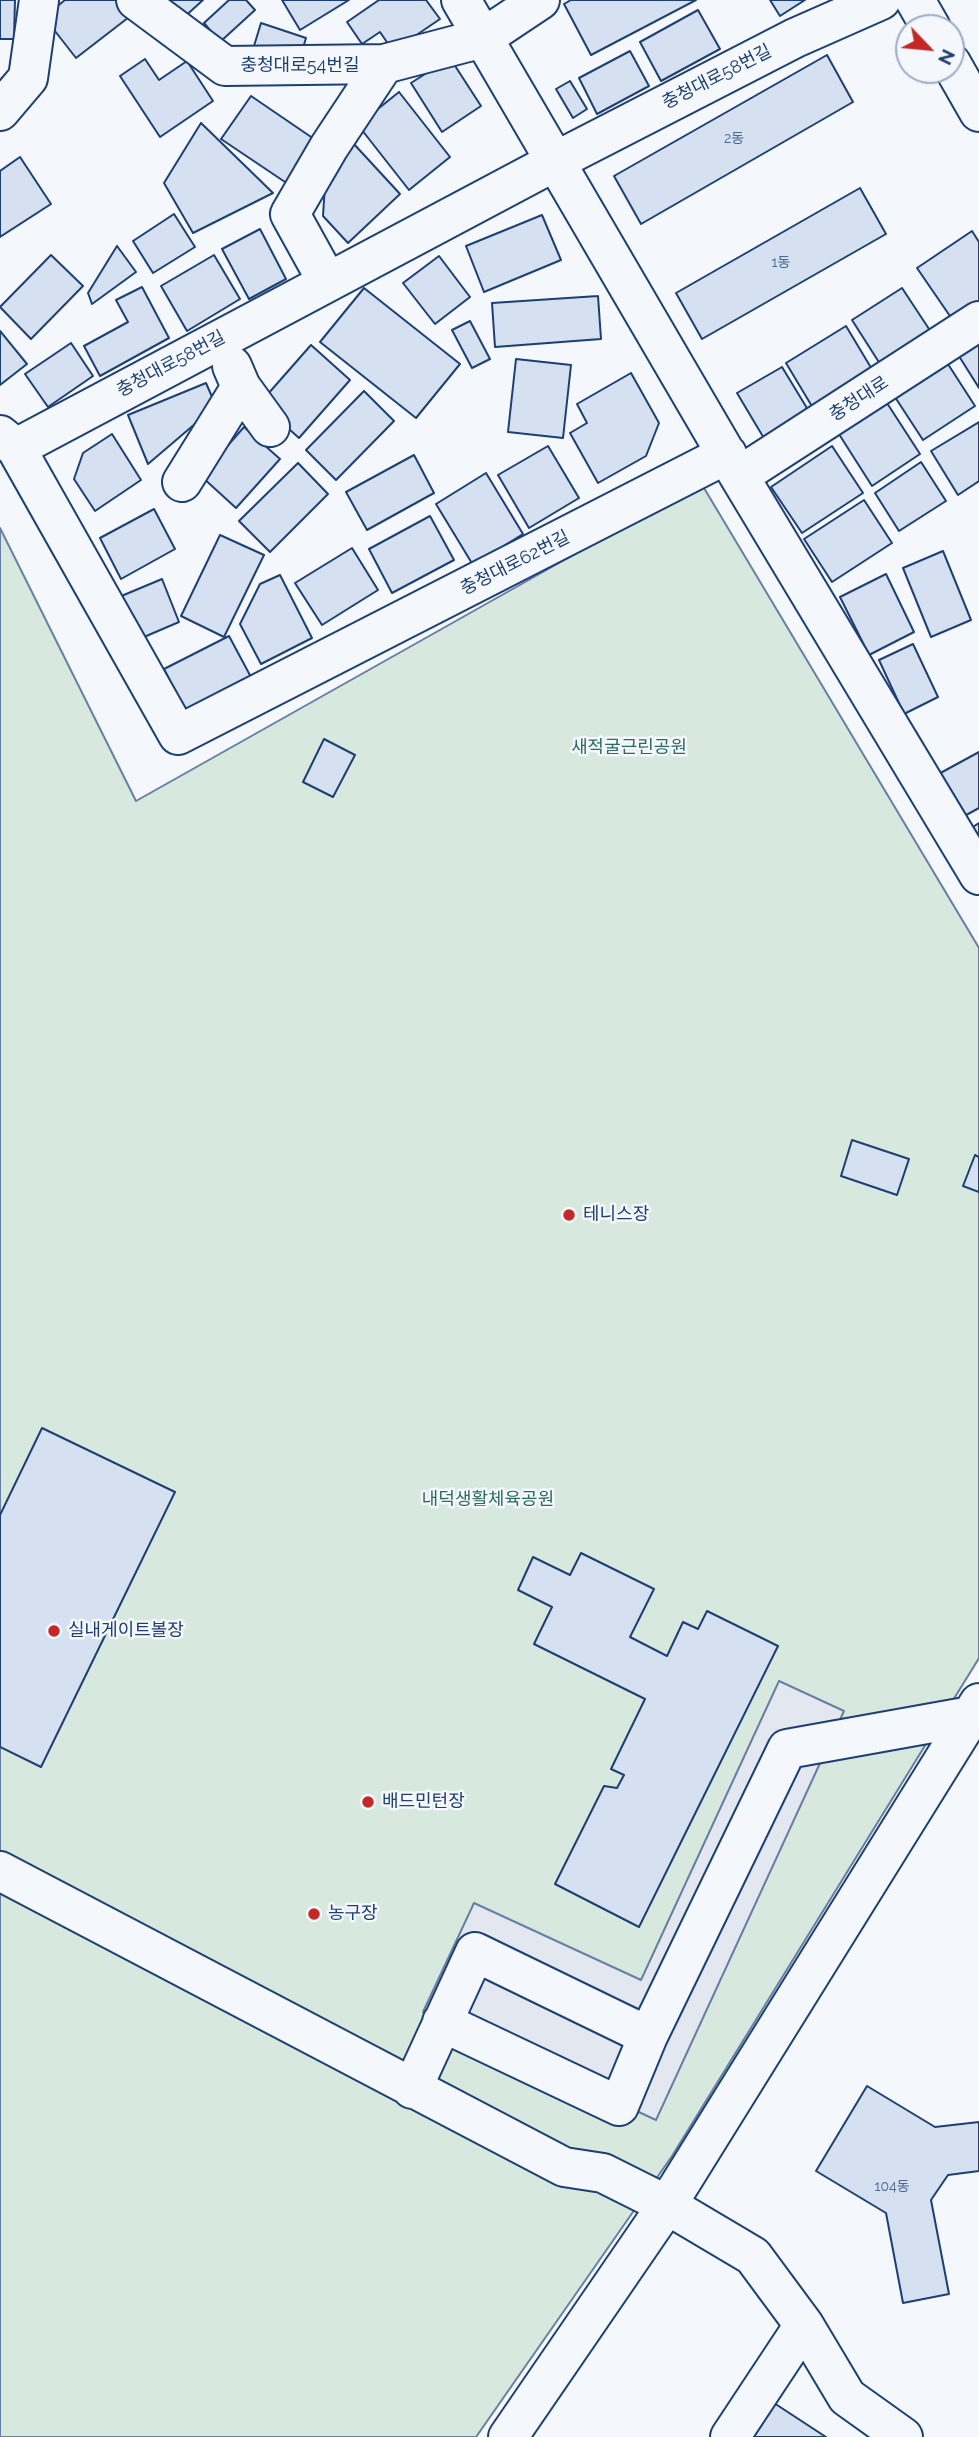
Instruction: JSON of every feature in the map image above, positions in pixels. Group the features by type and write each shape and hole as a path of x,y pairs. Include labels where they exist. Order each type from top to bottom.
{"street":[{"path":"0,111 28,78 39,0"},
{"name":"충청대로54번길","path":"136,0 225,66 384,64 483,38"},
{"path":"461,0 733,465 979,875"},
{"path":"483,38 540,0"},
{"name":"충청대로58번길","path":"8,441 219,338 795,37 881,0"},
{"path":"327,281 290,214 329,147 384,64"},
{"path":"963,84 979,112"},
{"name":"충청대로","path":"733,465 979,321"},
{"path":"219,338 241,387 270,427"},
{"path":"182,482 241,387"},
{"name":"충청대로62번길","path":"8,441 178,735 733,465"},
{"path":"442,2022 619,2106 648,2036 787,1749 975,1709"},
{"path":"508,2437 667,2205 975,1709"},
{"path":"0,1871 564,2167 603,2173 667,2205 753,2256 804,2325 847,2397 902,2437"},
{"path":"412,2089 475,1952 648,2036"},
{"path":"730,2437 804,2325"}],"green space":[{"name":"내덕생활체육공원","path":"701,483 979,948 979,1658 672,2156 476,2437 0,2437 0,528 136,801"}],"shaded area":[{"path":"779,1681 844,1711 656,2120 423,2012 474,1903 641,1980"}],"building":[{"path":"0,0 15,0 14,39 0,39"},
{"path":"65,0 122,0 133,14 76,58 44,17"},
{"path":"163,0 203,0 181,20"},
{"path":"229,0 246,0 255,10 220,42 204,23"},
{"path":"282,0 349,0 300,30"},
{"path":"379,0 426,0 440,19 393,51 380,32 362,44 347,22"},
{"path":"571,0 696,0 591,55 564,4"},
{"path":"770,0 805,0 780,16"},
{"path":"698,10 720,49 661,81 640,42"},
{"path":"261,23 306,38 299,61 254,46"},
{"path":"630,51 649,86 597,114 579,78"},
{"path":"827,55 853,102 641,224 614,176"},
{"path":"450,58 481,106 442,132 411,83"},
{"path":"145,59 159,80 187,61 213,101 160,137 120,76"},
{"path":"570,81 587,109 573,118 556,89"},
{"path":"399,92 450,157 409,190 358,125"},
{"path":"251,96 317,141 288,184 221,139"},
{"path":"201,123 273,193 193,233 164,183"},
{"path":"353,143 400,194 348,243 323,216 326,168"},
{"path":"20,157 51,204 0,237 0,171"},
{"path":"860,188 886,234 702,339 676,293"},
{"path":"174,214 195,247 153,273 133,241"},
{"path":"542,215 561,260 484,292 466,246"},
{"path":"260,229 286,279 249,299 222,249"},
{"path":"972,231 979,242 979,301 952,319 917,268"},
{"path":"117,246 136,272 92,304 88,293"},
{"path":"51,255 83,286 31,339 0,307"},
{"path":"214,255 240,299 187,331 161,286"},
{"path":"439,256 470,297 435,324 403,283"},
{"path":"142,287 169,338 100,376 84,346 128,322 116,300"},
{"path":"364,288 460,364 416,418 320,342"},
{"path":"902,288 933,335 882,367 852,320"},
{"path":"598,296 601,339 495,347 492,303"},
{"path":"470,321 490,359 472,368 452,330"},
{"path":"846,326 876,376 816,413 786,363"},
{"path":"0,331 27,364 0,385"},
{"path":"979,339 979,388 957,353"},
{"path":"71,343 93,376 48,407 25,374"},
{"path":"311,345 350,380 299,438 260,403"},
{"path":"516,359 571,365 563,438 508,432"},
{"path":"946,361 975,406 923,440 893,394"},
{"path":"782,367 813,418 768,445 737,393"},
{"path":"631,373 659,423 646,456 598,483 570,433 587,423 577,404"},
{"path":"206,383 216,406 148,464 128,415"},
{"path":"364,391 394,421 336,480 306,450"},
{"path":"885,400 920,454 872,486 837,431"},
{"path":"979,422 979,481 958,495 931,451"},
{"path":"244,427 280,459 236,508 201,476"},
{"path":"112,434 141,480 95,511 74,479 83,453"},
{"path":"548,446 579,498 529,528 498,475"},
{"path":"832,446 863,493 802,533 771,487"},
{"path":"414,455 434,493 367,530 346,492"},
{"path":"921,462 946,501 899,531 875,493"},
{"path":"298,463 328,494 270,552 239,521"},
{"path":"486,473 523,534 473,565 436,504"},
{"path":"864,500 892,543 832,582 804,539"},
{"path":"154,509 175,549 121,579 100,538"},
{"path":"430,516 454,560 392,593 369,549"},
{"path":"220,535 264,555 224,637 181,616"},
{"path":"352,548 378,590 322,625 295,583"},
{"path":"943,551 971,620 931,637 903,568"},
{"path":"886,574 914,632 869,655 840,597"},
{"path":"280,575 312,638 261,664 240,624 260,584"},
{"path":"162,579 179,622 137,640 119,597"},
{"path":"229,636 252,679 186,713 164,669"},
{"path":"913,644 938,697 904,714 879,660"},
{"path":"324,739 355,755 333,797 303,782"},
{"path":"979,752 979,808 959,819 935,776"},
{"path":"979,823 979,847 968,830"},
{"path":"852,1140 909,1159 897,1195 841,1176"},
{"path":"975,1155 979,1157 979,1192 963,1186"},
{"name":"실내게이트볼장","path":"42,1428 175,1492 41,1767 0,1747 0,1515"},
{"path":"581,1553 654,1589 630,1637 667,1656 683,1622 698,1629 707,1611 778,1646 639,1927 555,1884 604,1786 617,1788 624,1775 611,1769 645,1699 534,1644 552,1607 518,1590 533,1557 570,1575"},
{"path":"867,2086 935,2127 979,2122 979,2171 948,2175 931,2200 949,2294 903,2303 886,2213 816,2171"},
{"path":"774,2403 826,2437 752,2437"}],"place":[{"name":"테니스장","path":"569,1215"},
{"name":"실내게이트볼장","path":"54,1631"},
{"name":"배드민턴장","path":"368,1802"},
{"name":"농구장","path":"314,1914"}],"park label":[{"name":"새적굴근린공원","path":"629,748"}]}
